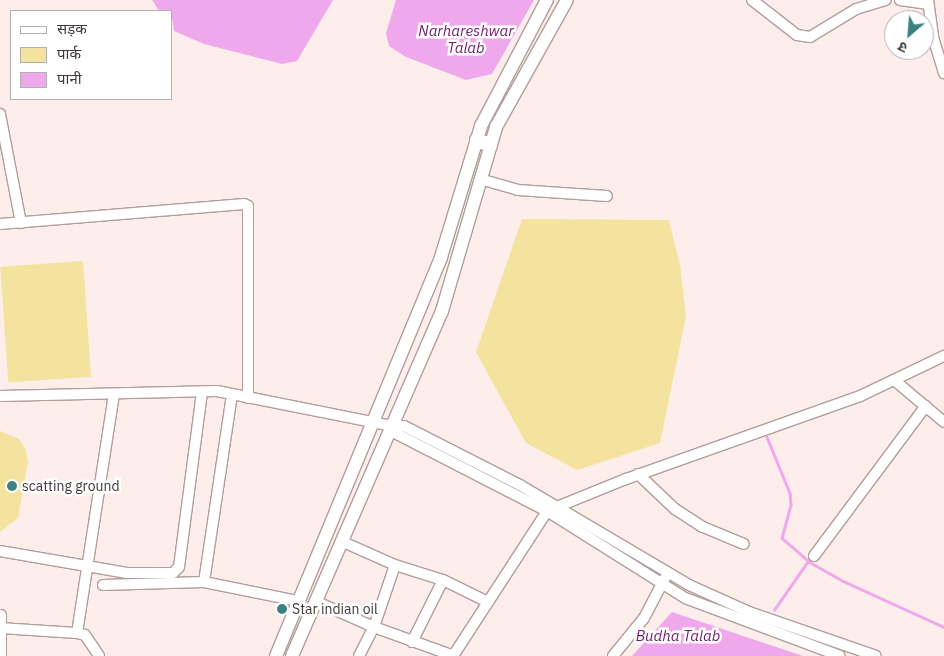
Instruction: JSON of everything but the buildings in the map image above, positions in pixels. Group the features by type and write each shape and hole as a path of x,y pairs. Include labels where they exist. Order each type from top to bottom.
{"highway":[{"path":"477,140 490,145"}],"main road":[{"path":"276,656 297,601 375,421 441,257 477,140 500,85 547,0"},
{"path":"292,656 442,311 496,127 567,0"}],"street":[{"path":"752,0 797,35 810,37 856,9 886,0"},
{"path":"900,0 928,2 944,73"},
{"path":"0,114 21,223"},
{"path":"480,179 518,190 607,196"},
{"path":"0,224 244,204 248,213 248,398"},
{"path":"315,601 374,628 454,656 547,511 638,474 860,396 944,356"},
{"path":"894,380 944,422"},
{"path":"0,551 88,564 127,573 173,573 179,567 202,392"},
{"path":"0,396 202,392 232,395 375,421 392,426 404,426 558,506 668,573 749,612 876,656"},
{"path":"77,633 114,394"},
{"path":"204,582 232,395"},
{"path":"814,556 926,406"},
{"path":"392,426 397,434 547,511 685,598 840,656"},
{"path":"638,474 675,509 703,527 744,544"},
{"path":"341,541 395,565 443,580 488,602"},
{"path":"359,656 374,628 395,565"},
{"path":"613,656 644,618 668,573"},
{"path":"412,642 443,580"},
{"path":"103,585 204,582 297,601"},
{"path":"1,614 1,656"},
{"path":"0,628 85,635 99,656"}],"green space":[{"path":"522,219 669,220 680,265 686,316 660,443 577,470 526,443 476,352"},
{"path":"83,261 91,377 8,383 0,267"},
{"name":"scatting ground","path":"0,431 19,439 26,450 28,462 18,518 0,532"}],"water":[{"path":"152,0 333,0 297,61 282,64 204,44 174,31 172,10 158,10"},
{"name":"Narhareshwar Talab","path":"396,0 534,0 492,74 466,80 406,57 389,46 386,33"},
{"name":"Budha Talab","path":"672,612 761,642 803,656 632,656"}],"waterway":[{"path":"767,437 790,493 791,505 782,538 808,561 843,581 944,627"},
{"path":"774,610 808,561"}],"place":[{"name":"scatting ground","path":"12,486"},
{"name":"Star indian oil","path":"282,609"}]}
